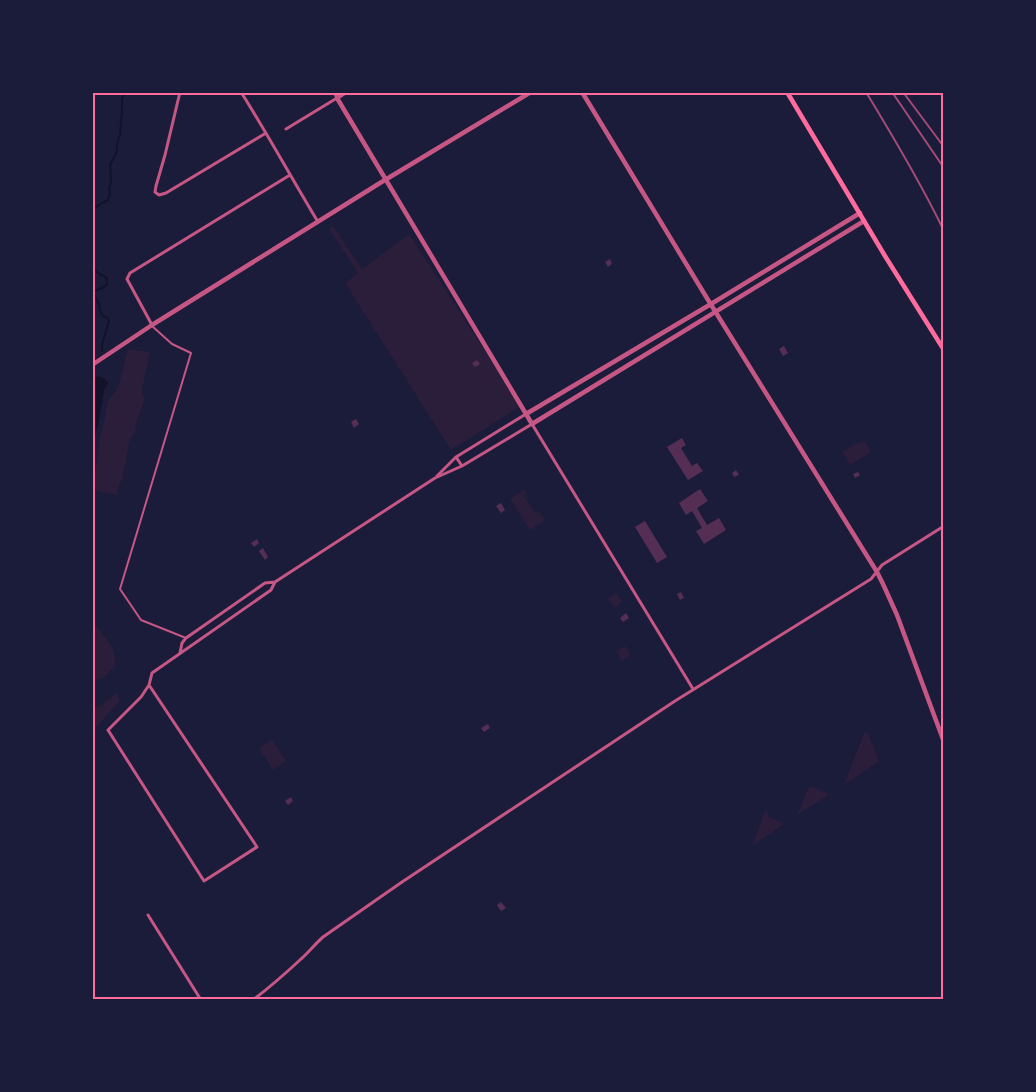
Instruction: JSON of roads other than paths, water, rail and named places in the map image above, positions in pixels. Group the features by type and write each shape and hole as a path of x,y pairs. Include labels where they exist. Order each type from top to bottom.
{"main road":[{"path":"787,92 944,350"}],"street":[{"path":"180,92 156,186 156,194 161,196 266,133"},
{"path":"241,92 318,223"},
{"path":"334,92 693,689"},
{"path":"286,130 346,92"},
{"path":"92,365 152,325 531,92"},
{"path":"582,92 883,584 897,615 944,742"},
{"path":"152,325 127,279 130,273 290,175"},
{"path":"435,478 456,457 860,213"},
{"path":"149,685 257,847 204,881 108,730 141,697 149,685 152,673 270,590 274,582 435,478 462,466 864,221"},
{"path":"456,457 462,466"},
{"path":"253,1000 268,989 323,937 402,882 693,689 871,579 891,559 944,526"},
{"path":"180,654 182,643 186,638 265,582 274,582"},
{"path":"148,916 201,1000"}],"lane":[{"path":"152,325 172,344 191,353 120,589 142,620 186,638"}],"waterway":[{"path":"92,210 108,200 110,194 110,165 117,151 122,98 126,92"},
{"path":"92,267 107,279 107,284 104,287 93,292 100,311 109,321 102,344 102,351"}],"railway":[{"path":"866,92 917,178 944,231"},
{"path":"892,92 944,168"},
{"path":"903,92 944,147"}]}
